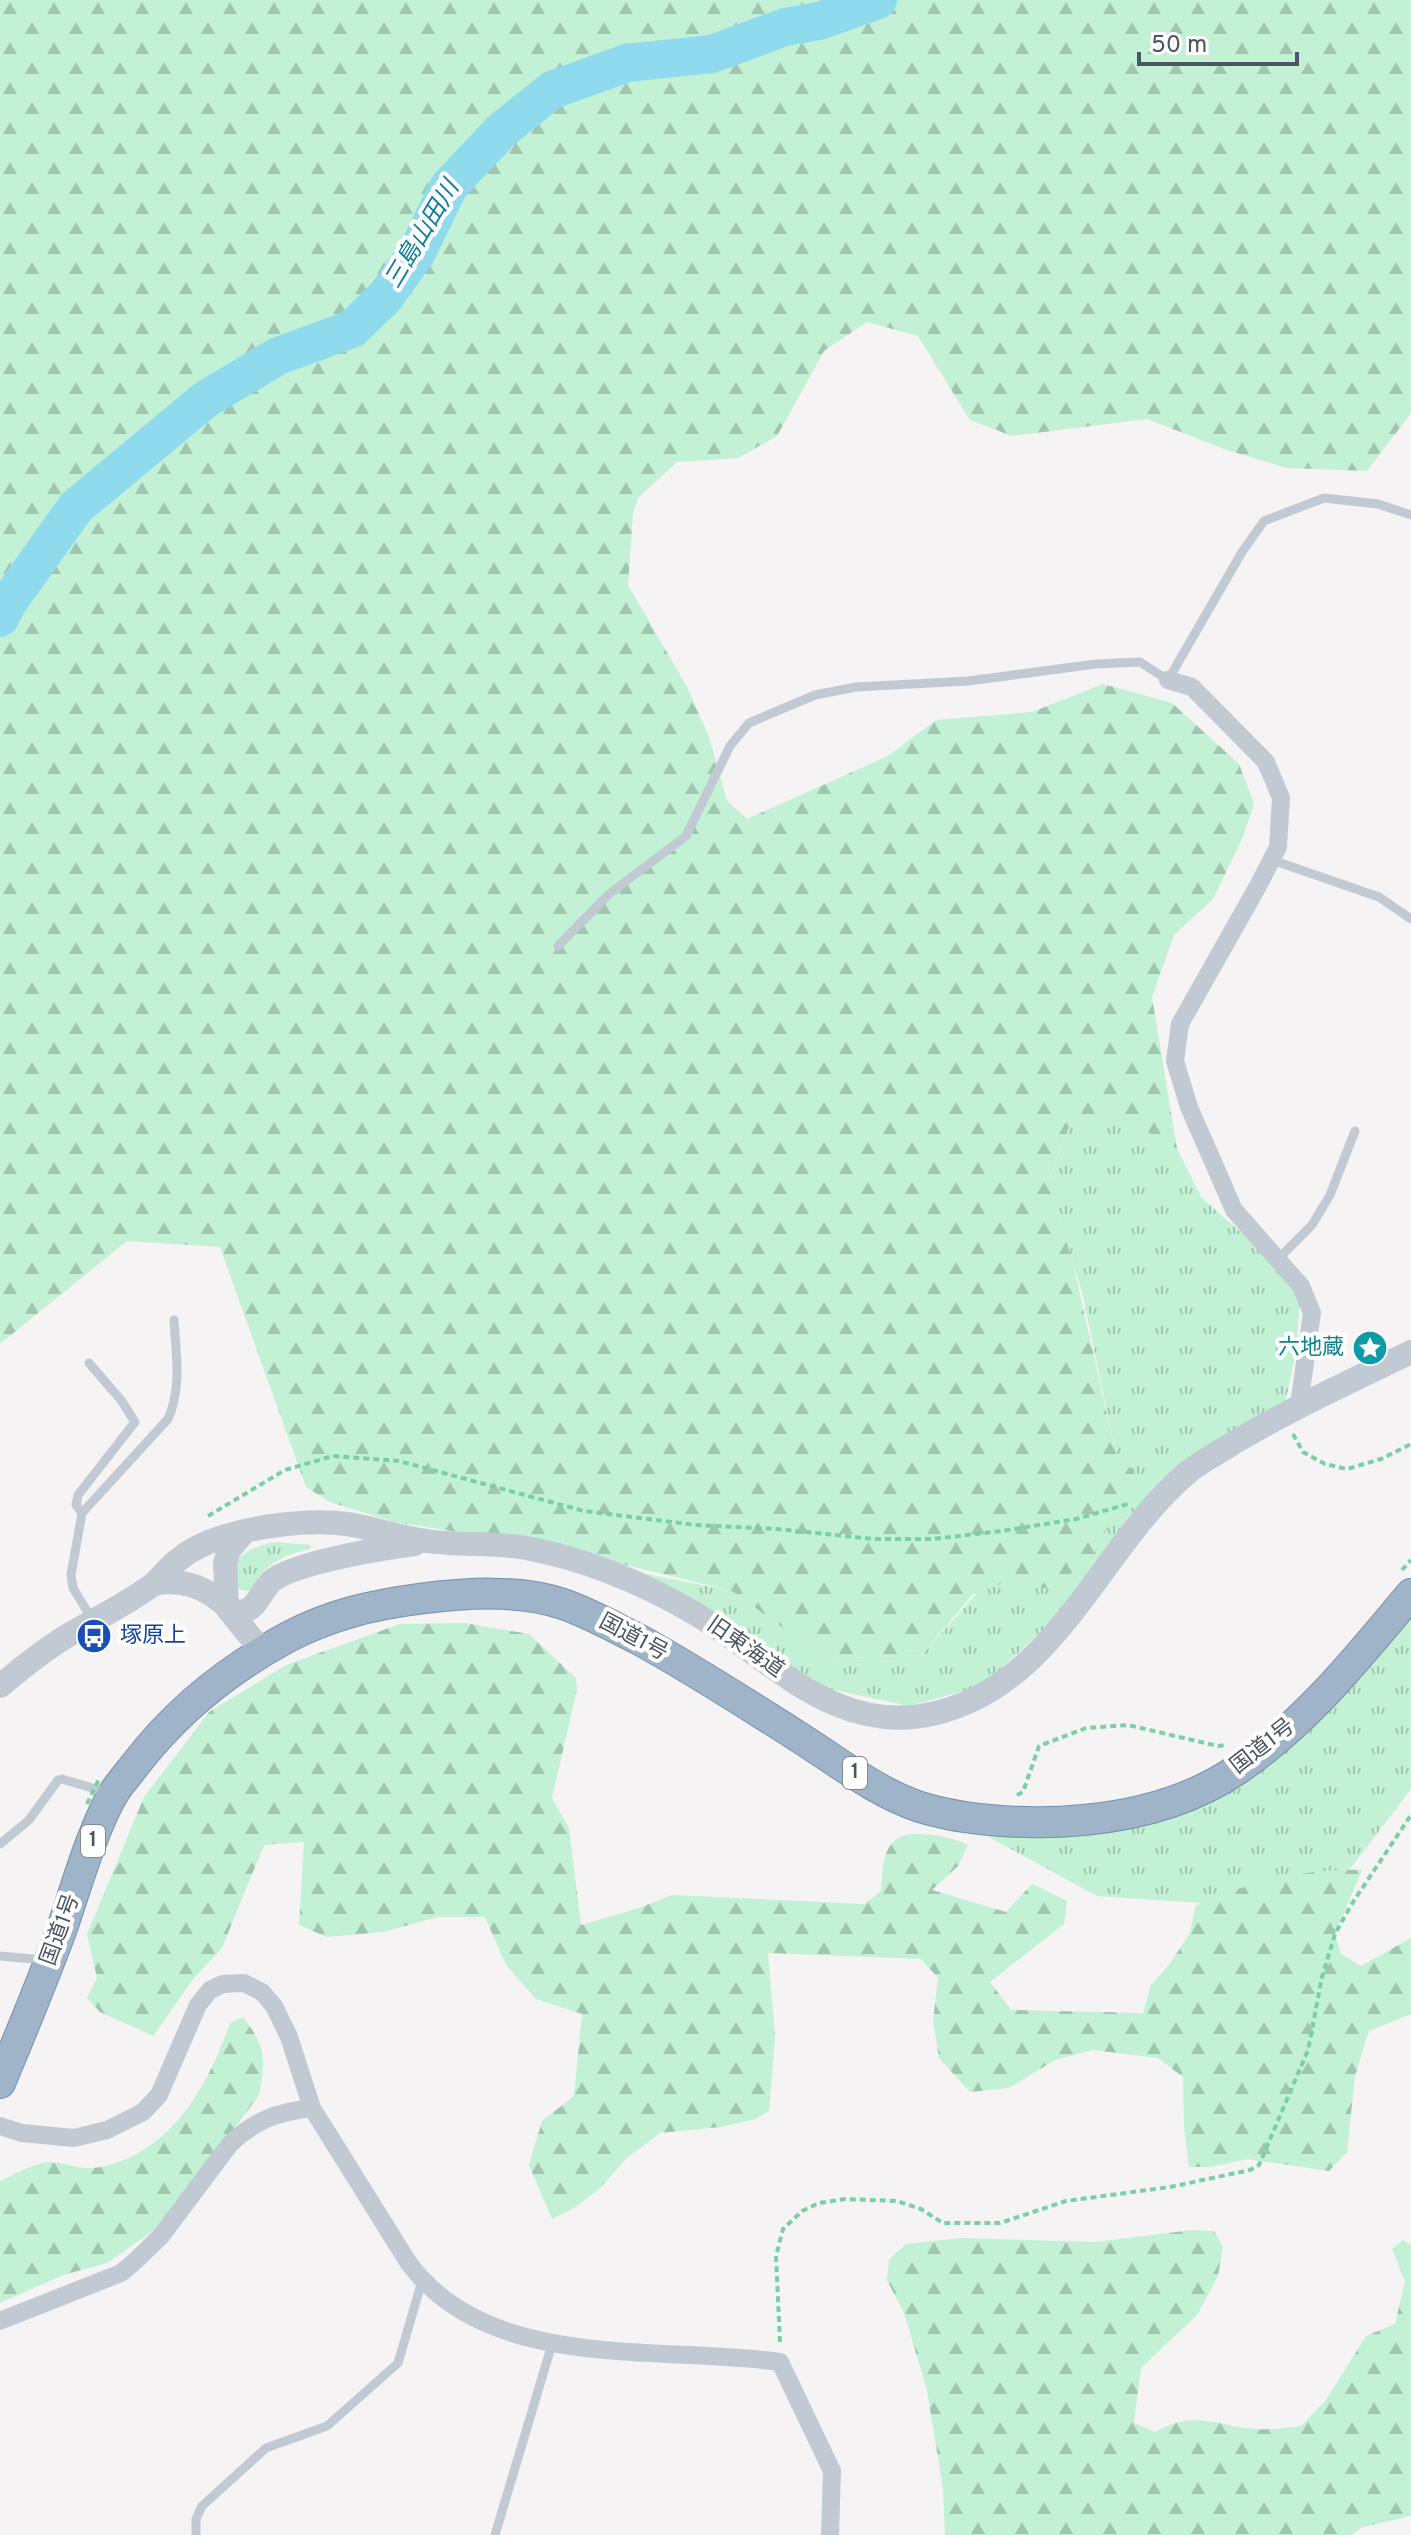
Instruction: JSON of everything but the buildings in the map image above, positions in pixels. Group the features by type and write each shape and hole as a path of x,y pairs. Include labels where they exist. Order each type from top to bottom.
{"highway":[{"name":"国道1号","path":"0,2083 50,1961 89,1853 100,1792 195,1699 247,1624 312,1624 381,1604 456,1594 521,1595 561,1603 598,1618 688,1666 869,1782 919,1806 972,1818 1068,1822 1114,1817 1164,1805 1237,1770 1327,1694 1411,1594"}],"street":[{"path":"1168,680 1192,687 1266,762 1281,798 1278,847 1180,1024 1175,1061 1189,1107 1234,1210 1301,1286 1312,1313 1291,1409"},
{"name":"旧東海道","path":"0,1686 57,1642 154,1584 182,1556 216,1539 310,1523 345,1524 429,1542 484,1543 525,1548 570,1559 625,1578 694,1613 836,1707 884,1717 933,1714 968,1703 1004,1682 1053,1637 1150,1510 1189,1471 1291,1409 1411,1352"},
{"path":"310,1523 322,1529 332,1542 332,1550 325,1562"},
{"path":"244,1532 229,1550 225,1563 247,1624"},
{"path":"247,1624 273,1580 325,1562 387,1547 429,1542"},
{"path":"154,1584 169,1581 185,1583 212,1595 247,1624"},
{"path":"0,2126 22,2133 74,2138 107,2130 143,2112 159,2095 198,2005 210,1990 223,1984 244,1983 262,1992 274,2006 289,2037 312,2108 422,2281 438,2297 472,2316 575,2349 737,2356 780,2362 832,2471 830,2535"},
{"path":"0,2321 121,2273 161,2236 243,2131 263,2118 312,2108"}],"lane":[{"path":"558,946 609,894 686,836 730,746 749,723 815,695 856,687 968,681 1096,664 1140,662 1168,680 1242,552 1264,521 1324,498 1378,504 1411,515"},
{"path":"1272,860 1379,897 1411,919"},
{"path":"1277,1260 1312,1225 1330,1195 1355,1131"},
{"path":"93,1621 73,1588 71,1575 82,1513 168,1419 175,1404 177,1386 174,1320"},
{"path":"82,1513 76,1505 78,1495 135,1422 121,1400 89,1363"},
{"path":"0,1844 29,1820 58,1780 69,1780 100,1792"},
{"path":"0,1956 50,1961"},
{"path":"196,2535 196,2519 202,2506 266,2448 327,2426 398,2363 422,2281"},
{"path":"495,2535 552,2344"}],"path":[{"path":"1291,1409 1303,1452 1325,1464 1347,1469 1381,1459 1411,1444"},
{"path":"198,1523 285,1470 333,1456 399,1461 584,1511 695,1525 777,1529 874,1539 933,1539 1002,1531 1076,1519 1126,1504 1150,1510"},
{"path":"780,2362 776,2256 783,2229 802,2211 819,2203 845,2199 897,2201 921,2209 943,2223 1000,2223 1066,2201 1170,2187 1250,2170 1259,2165 1308,2050 1322,1977 1335,1934 1411,1815"}],"green space":[{"path":"0,0 1411,0 1411,413 1367,471 1287,468 1227,450 1147,419 1012,436 970,420 918,336 867,322 824,351 777,436 738,458 677,462 638,498 633,514 628,585 687,687 709,737 727,801 747,819 888,756 936,720 1032,712 1103,684 1172,703 1239,764 1254,804 1243,837 1213,899 1174,935 1152,997 1177,1149 1118,1115 1071,1122 1048,1180 1073,1263 1116,1454 1134,1471 1096,1551 1050,1589 1009,1581 972,1595 922,1655 826,1659 732,1591 548,1546 394,1522 330,1502 306,1487 220,1247 127,1241 0,1344"},
{"path":"1118,1115 1174,1143 1201,1197 1301,1286 1296,1352 1283,1413 1167,1493 1096,1581 982,1686 909,1706 806,1684 611,1567 732,1591 826,1659 922,1655 977,1593 1009,1581 1116,1454 1082,1292 1048,1181 1071,1122"},
{"path":"275,1542 311,1545 310,1549 271,1565 259,1576 250,1591 240,1590 234,1570 241,1556 256,1547"},
{"path":"1411,1605 1411,1789 1350,1869 1201,1903 1097,1896 989,1837 1178,1808"},
{"path":"465,1623 529,1634 576,1678 577,1690 552,1798 569,1828 581,1925 672,1895 865,1904 881,1891 884,1859 892,1843 908,1835 939,1836 968,1845 958,1866 932,1890 1006,1912 1032,1884 1067,1901 1064,1924 990,1982 1011,2010 1143,2013 1151,1985 1169,1965 1190,1933 1195,1906 1254,1884 1299,1874 1362,1870 1335,1934 1341,1954 1361,1966 1411,1938 1411,2014 1369,2031 1355,2076 1347,2152 1329,2171 1247,2159 1211,2167 1189,2167 1183,2077 1158,2058 1093,2050 1055,2060 1009,2088 970,2092 939,2058 933,2020 938,1978 921,1959 768,1953 775,2037 769,2111 756,2119 721,2127 660,2133 627,2158 598,2190 574,2208 552,2219 529,2165 542,2121 574,2096 582,2014 536,1999 506,1965 485,1917 438,1917 383,1932 327,1937 299,1925 304,1842 264,1845 222,1948 194,1978 153,2036 100,2012 87,1998 97,1978 87,1934 144,1797 209,1712 286,1665 400,1624"},
{"path":"243,2017 256,2036 262,2053 259,2095 167,2221 107,2263 63,2275 0,2303 0,2181 46,2162 94,2168 120,2162 143,2150 164,2135 182,2116 210,2071 230,2023"},
{"path":"1192,2230 1214,2231 1223,2247 1218,2276 1197,2315 1141,2368 1134,2423 1155,2432 1182,2421 1194,2420 1257,2429 1301,2426 1326,2400 1366,2336 1395,2324 1405,2281 1392,2249 1403,2240 1411,2245 1411,2516 1363,2527 1351,2535 945,2535 943,2489 927,2390 904,2313 887,2280 889,2260 906,2244 961,2238 1096,2242"}],"waterway":[{"name":"三島山田川","path":"0,618 76,507 206,399 278,356 352,329 385,297 416,254 449,186 501,131 552,90 627,63 712,54 785,27 819,21 878,0"}],"place":[{"name":"六地蔵","path":"1370,1348"},
{"name":"塚原上","path":"94,1636"}]}
